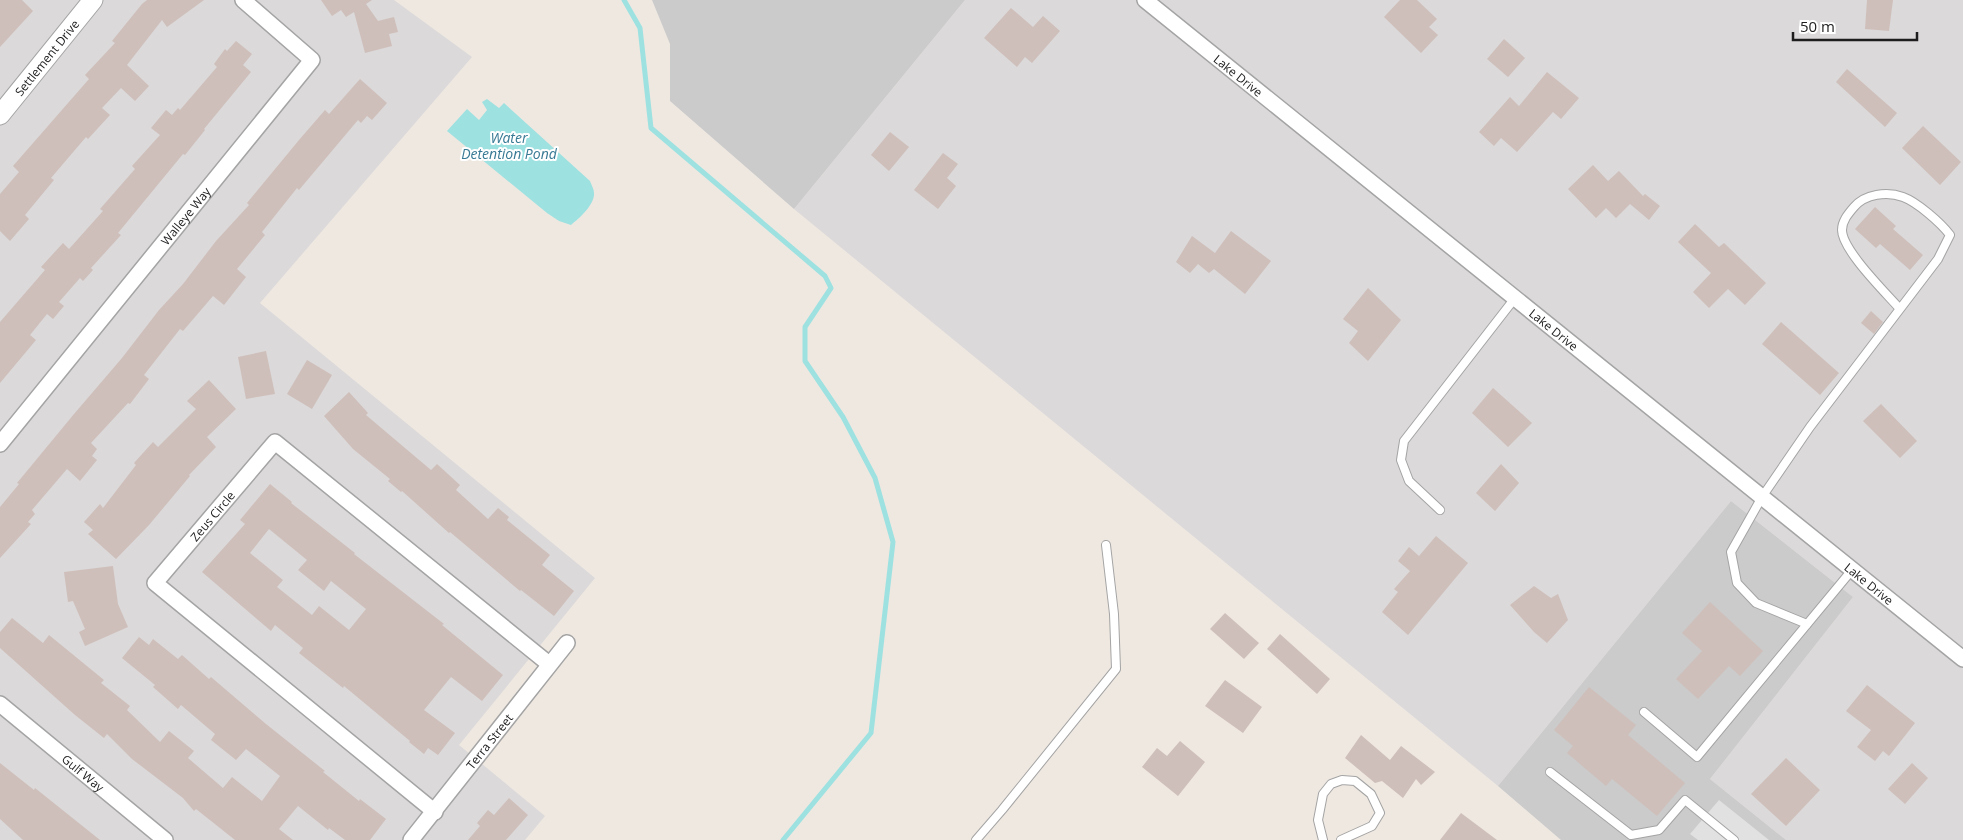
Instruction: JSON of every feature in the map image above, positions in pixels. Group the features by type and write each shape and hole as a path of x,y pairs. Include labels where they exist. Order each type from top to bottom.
{"street":[{"name":"Settlement Drive","path":"0,115 92,0"},
{"name":"Walleye Way","path":"0,444 312,60 243,0"},
{"name":"Lake Drive","path":"1145,0 1963,659"},
{"name":"Zeus Circle","path":"435,812 155,583 275,442 549,664"},
{"name":"Terra Street","path":"411,840 567,643"},
{"name":"Gulf Way","path":"0,704 165,840"}],"lane":[{"path":"1807,624 1756,603 1738,583 1731,552 1762,497 1810,426 1900,309 1938,259 1950,235 1940,222 1903,196 1878,194 1859,200 1845,217 1842,231 1848,250 1900,309"},
{"path":"1440,510 1409,481 1400,460 1404,440 1515,298"},
{"path":"976,840 1116,669 1114,614 1106,545"},
{"path":"1644,712 1697,756 1852,570"},
{"path":"1550,772 1631,835 1659,830 1685,800 1734,840"},
{"path":"1323,840 1318,820 1323,794 1331,784 1342,780 1356,781 1371,794 1380,812 1372,826 1341,840"}],"shaded area":[{"path":"0,0 394,0 472,57 260,303 595,578 459,745 545,816 525,840 0,840"},
{"path":"652,0 965,0 794,209 670,101 670,44"},
{"path":"965,0 1963,0 1963,840 1786,840 1710,779 1853,597 1731,501 1498,786 794,209"},
{"path":"1731,501 1853,597 1710,779 1786,840 1561,840 1498,786"},
{"path":"1719,800 1769,840 1698,840 1690,834"}],"water":[{"name":"Water Detention Pond","path":"487,99 499,108 504,103 590,181 594,191 592,202 571,225 559,221 547,213 447,131 467,109 479,120 487,110 482,102"}],"building":[{"path":"0,0 22,0 33,11 0,47"},
{"path":"147,0 204,0 167,27 162,20 127,65 149,86 135,101 121,88 102,108 110,115 88,139 86,137 51,178 54,180 25,215 29,219 10,241 0,231 0,194 19,172 13,166 89,79 85,75 115,43 112,41"},
{"path":"321,0 372,0 366,4 378,21 394,17 398,32 389,34 392,46 365,53 354,12 346,17 341,10 332,16"},
{"path":"1400,0 1417,0 1437,19 1429,27 1438,35 1421,53 1384,17"},
{"path":"1867,0 1893,0 1889,31 1865,29"},
{"path":"1011,8 1033,27 1043,16 1060,31 1032,63 1025,57 1017,67 984,38"},
{"path":"1504,39 1525,58 1508,77 1487,59"},
{"path":"236,41 252,54 243,65 251,72 185,155 183,154 118,233 121,235 91,268 93,270 83,281 80,278 59,302 64,306 53,319 47,314 30,335 36,340 0,383 0,322 45,270 41,267 63,243 69,249 103,211 100,209 135,169 132,166 160,135 151,128 166,110 172,115 178,108 180,110 217,67 214,64 225,49 227,51"},
{"path":"1847,69 1897,113 1885,127 1836,82"},
{"path":"1547,72 1579,98 1561,119 1553,112 1517,152 1501,138 1494,146 1479,132 1510,97 1519,106"},
{"path":"360,79 387,103 372,120 367,116 361,123 358,120 299,190 297,188 262,232 265,235 237,269 246,277 224,305 213,296 183,331 180,329 144,375 149,379 130,404 128,403 91,443 97,449 92,456 97,460 80,481 67,469 32,510 35,514 28,522 31,524 0,558 0,507 19,484 17,483 122,358 159,310 183,284 216,241 249,205 247,203 299,140 325,110 329,114"},
{"path":"1923,126 1961,162 1940,185 1902,148"},
{"path":"890,132 909,147 889,171 871,155"},
{"path":"943,153 958,164 947,178 956,186 938,209 914,190"},
{"path":"1593,165 1608,181 1619,171 1643,196 1645,194 1660,206 1649,220 1630,204 1616,218 1606,208 1596,218 1568,189"},
{"path":"1875,207 1896,226 1893,229 1923,255 1910,270 1880,244 1876,248 1855,229"},
{"path":"1695,224 1719,247 1724,243 1766,283 1745,305 1728,289 1709,308 1693,292 1711,273 1678,242"},
{"path":"1231,231 1271,261 1245,294 1214,269 1209,273 1198,264 1190,273 1176,262 1192,236 1215,253"},
{"path":"1368,288 1401,320 1368,361 1349,343 1358,331 1343,319"},
{"path":"1871,311 1883,322 1874,334 1861,323"},
{"path":"1781,322 1839,373 1820,395 1762,344"},
{"path":"266,351 275,394 246,399 238,357"},
{"path":"307,360 332,375 312,409 287,394"},
{"path":"209,380 236,409 207,437 216,447 189,475 149,525 116,559 88,534 93,530 84,522 100,504 103,508 136,465 134,463 153,442 158,447 196,409 187,401"},
{"path":"1493,388 1532,423 1508,447 1472,413"},
{"path":"349,392 368,413 366,415 431,470 437,464 460,485 456,490 488,519 498,508 509,517 507,520 550,555 542,565 574,591 554,616 449,533 388,481 390,479 353,449 324,416"},
{"path":"1881,404 1917,441 1900,458 1863,421"},
{"path":"1501,464 1519,483 1495,511 1476,493"},
{"path":"270,484 354,554 444,624 442,625 503,675 482,701 451,677 424,710 455,733 438,755 428,748 424,754 344,686 343,688 299,653 303,648 275,625 271,631 202,572 245,524 240,520","holes":["269,529 307,560 298,570 324,591 331,581 366,609 349,630 319,606 312,615 277,587 283,580 250,553"]},
{"path":"1436,536 1468,563 1408,635 1382,612 1398,592 1394,589 1410,571 1398,561 1409,547 1419,556"},
{"path":"113,566 118,604 128,627 85,646 79,632 85,629 73,601 68,602 64,572"},
{"path":"1534,586 1551,598 1558,594 1568,620 1547,643 1534,632 1510,605"},
{"path":"1710,602 1763,651 1740,676 1729,666 1698,699 1676,679 1702,651 1682,633"},
{"path":"1225,613 1259,643 1244,659 1210,629"},
{"path":"12,618 43,643 49,635 104,680 101,683 130,706 127,710 160,742 169,731 194,751 188,758 223,788 232,777 262,801 280,776 246,749 236,760 211,740 215,734 181,705 178,709 153,687 155,685 122,658 139,637 149,645 153,639 178,659 182,655 209,679 211,677 325,771 323,772 359,801 360,799 386,819 370,840 345,840 329,828 328,830 298,806 279,829 293,840 235,840 196,809 194,811 183,798 132,759 107,734 104,738 75,715 0,648 0,632"},
{"path":"1280,634 1330,679 1317,694 1267,649"},
{"path":"1225,680 1262,707 1243,733 1205,706"},
{"path":"1867,685 1915,723 1889,756 1883,751 1875,761 1857,747 1871,730 1846,711"},
{"path":"1589,687 1636,725 1628,735 1685,783 1657,816 1612,779 1606,786 1567,753 1573,746 1554,730"},
{"path":"1361,735 1390,760 1401,746 1435,772 1421,785 1416,779 1403,798 1382,781 1375,783 1345,758"},
{"path":"1180,741 1205,762 1178,796 1142,767 1157,748 1167,756"},
{"path":"1786,758 1820,790 1786,826 1751,794"},
{"path":"0,763 34,790 35,788 100,840 23,840 0,819"},
{"path":"1912,763 1928,778 1905,804 1888,789"},
{"path":"509,798 528,815 506,840 468,840 480,826 477,823 488,810 494,815"},
{"path":"1461,813 1497,840 1440,840"}],"waterway":[{"path":"624,0 640,28 651,128 825,276 831,288 805,327 805,361 843,417 875,478 893,542 871,733 783,840"}]}
